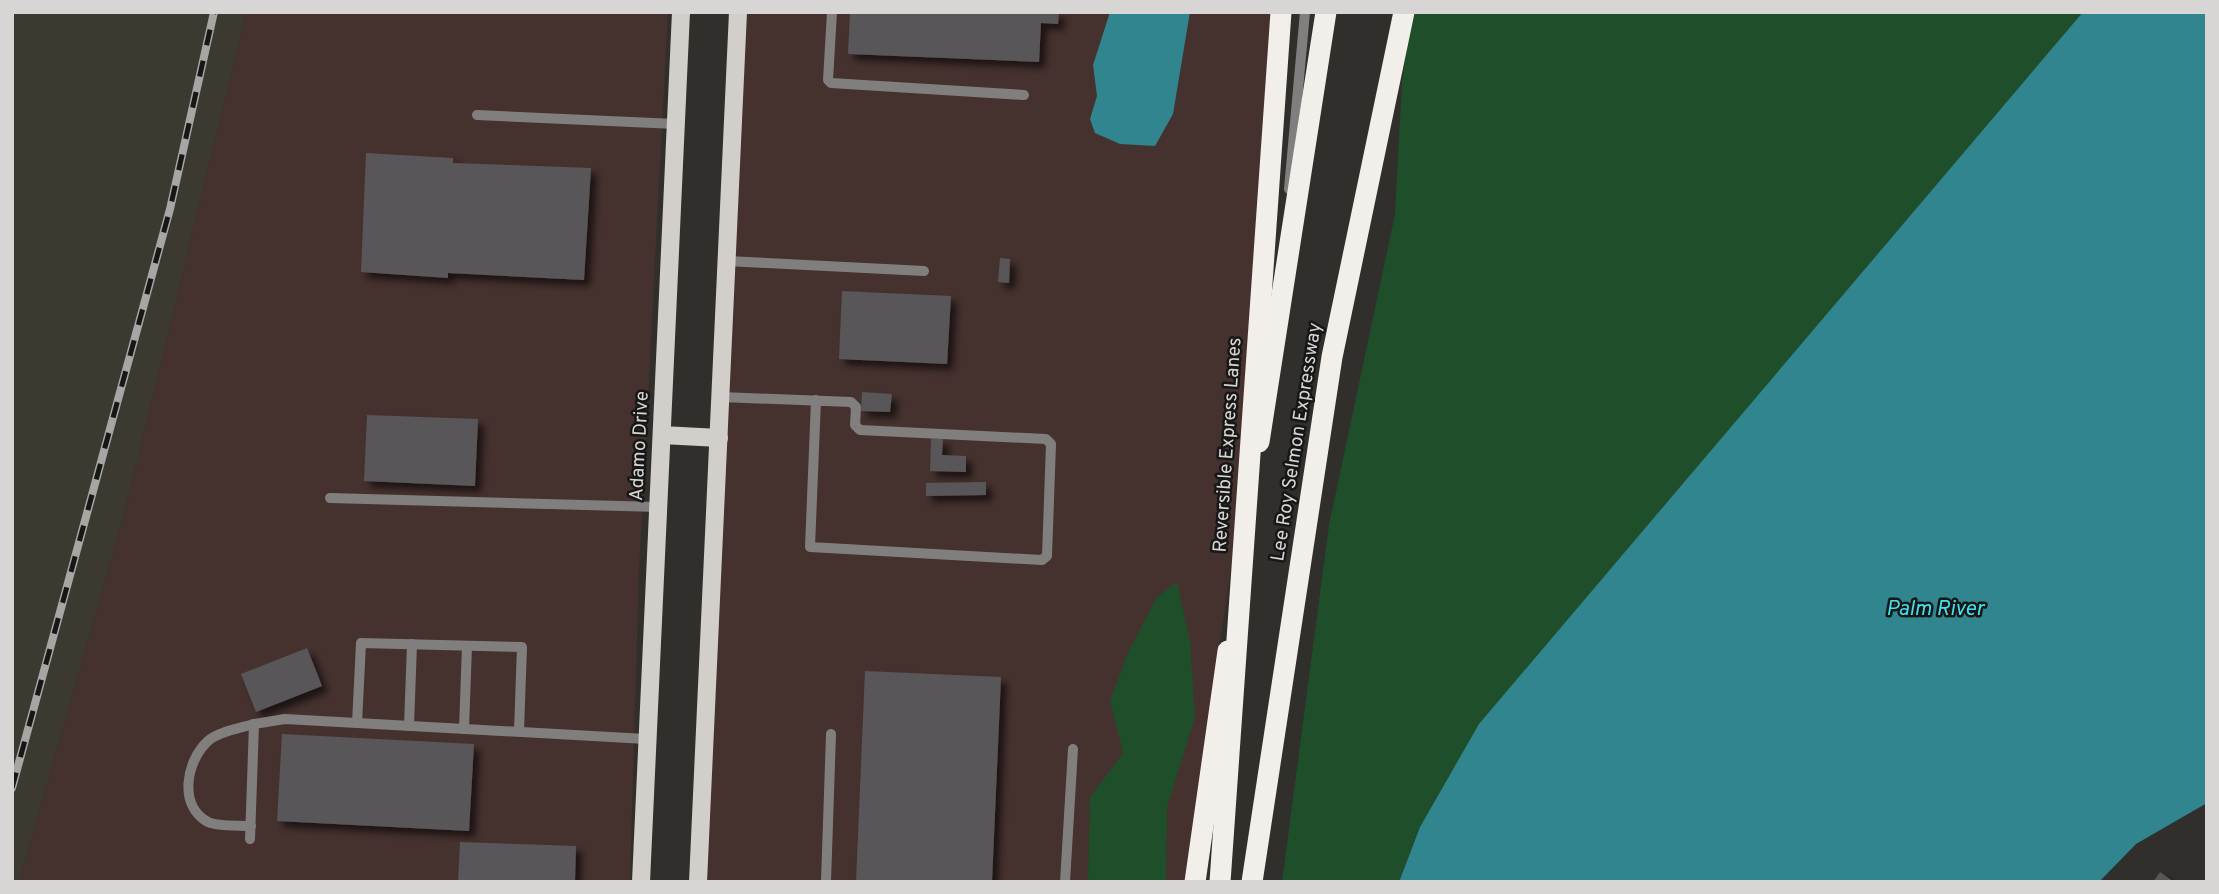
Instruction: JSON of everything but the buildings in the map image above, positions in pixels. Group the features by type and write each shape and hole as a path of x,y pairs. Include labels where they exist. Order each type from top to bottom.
{"highway":[{"name":"Reversible Express Lanes","path":"1220,882 1281,12"},
{"name":"Lee Roy Selmon Expressway","path":"1195,882 1326,12"},
{"name":"Lee Roy Selmon Expressway","path":"1252,882 1332,357 1404,12"}],"main road":[{"name":"Adamo Drive","path":"641,882 681,12"},
{"path":"698,882 738,12"},
{"path":"662,435 719,438"}],"lane":[{"path":"832,12 828,80 831,83 1024,94"},
{"path":"1290,237 1290,159 1305,12"},
{"path":"477,115 676,124"},
{"path":"727,261 924,271"},
{"path":"721,397 816,400 854,404 855,425 860,430 1046,439 1051,444 1047,556 1042,560 810,547 816,400"},
{"path":"330,498 658,507"},
{"path":"357,723 361,642 522,647 519,731"},
{"path":"409,726 412,644"},
{"path":"464,729 467,646"},
{"path":"251,825 210,823 194,811 188,795 188,780 196,758 209,740 254,724 285,719 646,739"},
{"path":"250,839 254,724"},
{"path":"825,882 831,734"},
{"path":"1065,882 1073,749"}],"shaded area":[{"path":"12,12 246,12 126,507 19,882 12,882"},
{"path":"246,12 668,12 639,571 630,882 19,882 126,507"},
{"path":"733,12 1281,12 1264,343 1185,882 694,882"}],"green space":[{"path":"1412,12 2083,12 1480,724 1420,827 1399,882 1282,882 1329,525 1395,214 1402,82"},
{"path":"1177,582 1190,641 1195,717 1167,808 1166,882 1088,882 1090,797 1123,753 1110,701 1129,650 1157,597"}],"water":[{"path":"1110,12 1190,12 1173,114 1155,146 1120,144 1095,133 1090,119 1097,96 1093,65"},
{"name":"Palm River","path":"2083,12 2207,12 2207,803 2136,844 2099,882 1399,882 1420,827 1479,724"}],"railway":[{"path":"12,788 170,209 214,12"}]}
